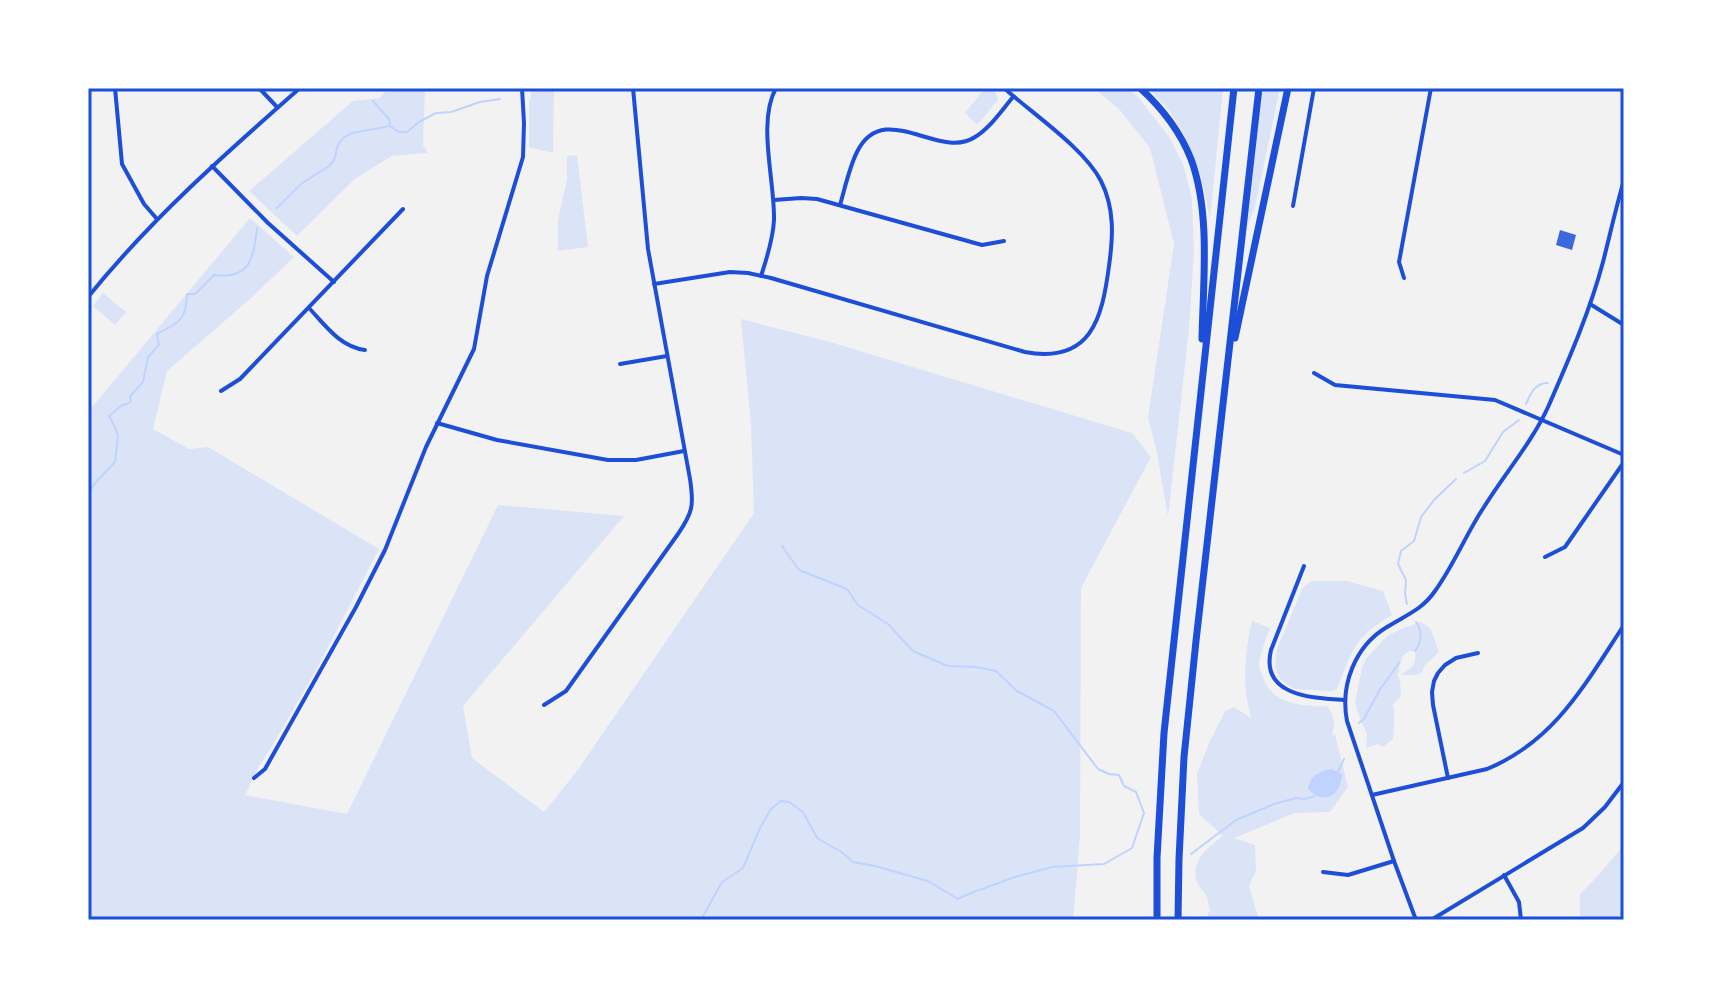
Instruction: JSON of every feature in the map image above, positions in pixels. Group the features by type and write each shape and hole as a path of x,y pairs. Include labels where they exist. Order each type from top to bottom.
{"highway":[{"path":"1140,88 1160,106 1177,131 1191,159 1200,193 1203,237 1202,382"},
{"path":"1157,920 1164,733 1234,88"},
{"path":"1178,920 1184,757 1259,88"},
{"path":"1226,383 1288,88"}],"street":[{"path":"115,88 122,164 144,204 157,219"},
{"path":"259,88 277,108"},
{"path":"88,297 157,219 300,88"},
{"path":"254,778 265,769 356,607 385,550 437,423 474,349 487,276 523,157 522,88"},
{"path":"544,705 566,691 689,517 693,501 643,211 633,88"},
{"path":"761,276 772,239 774,200 768,117 769,104 776,88"},
{"path":"654,284 737,272 761,276 1025,352 1049,355 1068,350 1094,327 1102,310 1113,239 1112,211 1106,191 1090,164 1004,88"},
{"path":"1293,206 1314,88"},
{"path":"1404,278 1399,262 1431,88"},
{"path":"1617,88 1624,90"},
{"path":"840,205 856,153 871,135 891,129 943,142 968,141 984,130 1013,97"},
{"path":"212,166 268,223 334,282"},
{"path":"1416,920 1347,721 1344,700 1353,665 1371,639 1429,600 1477,517 1542,420 1590,304 1624,180"},
{"path":"774,200 810,198 982,245 1004,241"},
{"path":"221,391 240,379 403,209"},
{"path":"1590,304 1624,325"},
{"path":"309,308 340,341 355,349 365,350"},
{"path":"620,364 667,356"},
{"path":"1314,373 1335,385 1495,400 1624,455"},
{"path":"437,423 497,440 608,460 636,460 684,451"},
{"path":"1545,557 1565,547 1624,462"},
{"path":"1304,566 1271,650 1271,668 1278,683 1291,692 1314,698 1344,700"},
{"path":"1372,795 1473,773 1502,762 1534,743 1567,708 1623,630"},
{"path":"1448,779 1433,705 1434,681 1445,665 1456,658 1478,653"},
{"path":"1431,920 1583,828 1605,807 1624,782"},
{"path":"1323,872 1348,875 1394,861"},
{"path":"1504,875 1519,902 1521,920"}],"shaded area":[{"path":"388,88 425,88 423,145 428,153 392,156 356,178 297,236 249,191 353,101 380,98"},
{"path":"531,88 554,88 553,153 529,147"},
{"path":"985,88 996,93 998,100 977,125 965,113"},
{"path":"1094,88 1127,88 1138,97 1170,138 1184,167 1192,200 1194,252 1189,329 1168,517 1148,418 1174,244 1150,148 1119,109"},
{"path":"1148,88 1223,88 1210,220 1201,177 1185,137 1170,112"},
{"path":"1263,88 1280,88 1255,207 1247,227"},
{"path":"577,155 588,247 558,251 558,220 567,179 567,156"},
{"path":"250,218 294,257 167,371 153,429 189,449 208,447 379,549 316,670 245,795 347,814 498,505 624,516 463,706 472,758 544,812 577,771 754,513 751,426 741,319 830,342 1132,433 1151,457 1081,588 1080,837 1073,920 88,920 88,412"},
{"path":"103,293 126,312 115,325 93,306"},
{"path":"1312,581 1347,581 1383,591 1392,615 1362,638 1337,689 1332,691 1294,689 1280,679 1275,667 1277,649 1303,587"},
{"path":"1252,621 1270,628 1259,665 1273,693 1289,702 1327,706 1330,710 1334,720 1332,736 1335,734 1348,787 1330,812 1295,813 1234,838 1255,845 1256,871 1249,886 1259,920 1205,920 1210,910 1195,872 1199,859 1223,836 1199,814 1197,773 1225,711 1234,707 1251,718 1245,670"},
{"path":"1417,622 1430,629 1439,652 1416,675 1401,675 1413,666 1415,651 1409,651 1402,657 1397,675 1401,696 1393,704 1393,739 1383,747 1378,744 1366,748 1367,734 1355,702 1362,668 1387,636"},
{"path":"1624,845 1624,913 1612,920 1580,920 1580,894"}],"water":[{"path":"1331,769 1342,774 1335,793 1326,798 1308,789 1315,775"}],"building":[{"path":"1560,230 1576,235 1572,250 1556,245"}],"waterway":[{"path":"277,208 301,184 329,166 338,145 352,133 390,126 399,132 407,132 436,113 500,99"},
{"path":"373,101 389,119 390,126"},
{"path":"88,493 115,462 118,436 109,416 131,401 130,396 143,382 148,357 159,345 157,334 180,320 187,294 195,294 214,275 235,274 248,265 257,228"},
{"path":"1526,404 1537,387 1548,383"},
{"path":"1464,473 1485,461 1503,432 1519,420"},
{"path":"1407,604 1406,580 1398,564 1401,551 1414,541 1421,517 1456,479"},
{"path":"701,920 722,882 743,868 760,828 771,809 781,801 789,802 803,812 817,838 853,862 928,881 958,899 1015,877 1052,867 1104,864 1132,848 1144,813 1136,792 1124,786 1119,775 1098,769 1054,711 1017,691 996,671 948,666 913,651 888,624 858,605 847,589 799,570 782,546"},
{"path":"1415,651 1421,636 1416,622"},
{"path":"1359,723 1400,662"},
{"path":"1338,772 1344,759"},
{"path":"1191,854 1236,820 1274,804 1315,796"}]}
